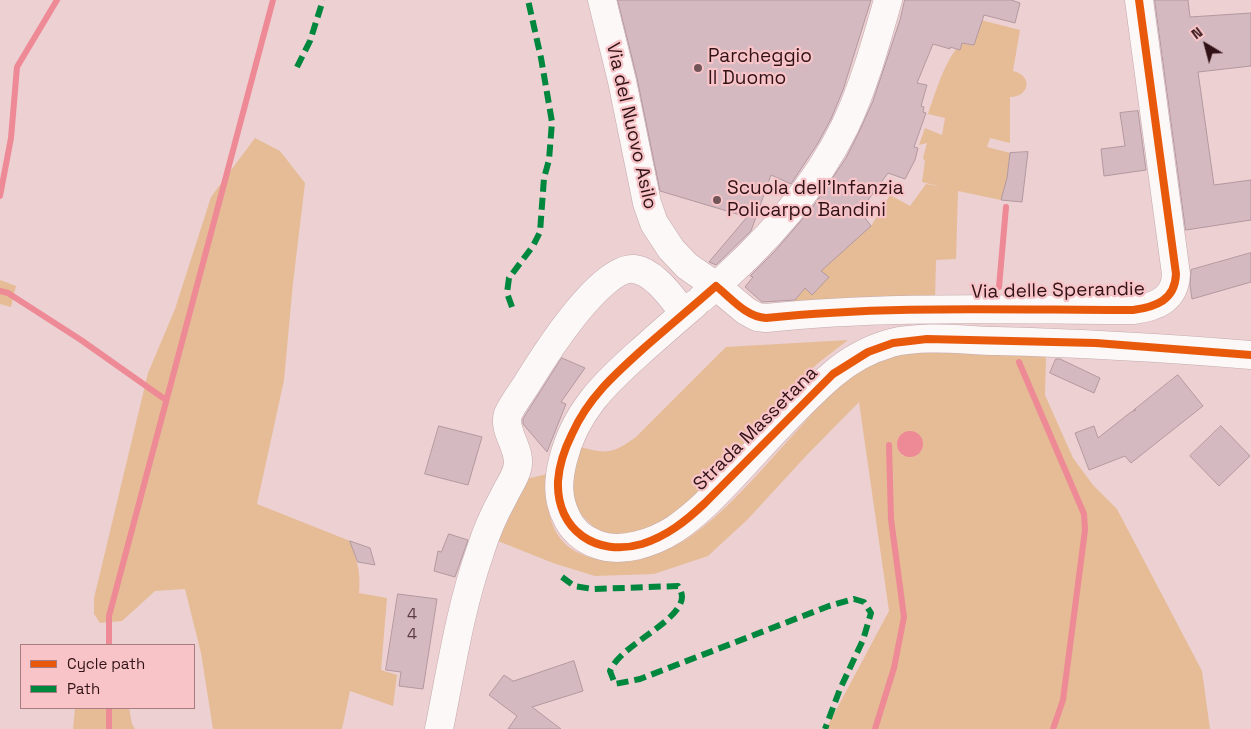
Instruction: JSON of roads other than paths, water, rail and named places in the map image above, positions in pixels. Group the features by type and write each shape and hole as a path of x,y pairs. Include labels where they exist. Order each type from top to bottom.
{"street":[{"name":"Via del Nuovo Asilo","path":"602,0 651,218 664,239 691,270 699,300"},
{"name":"Strada Massetana","path":"888,0 870,59 850,114 824,164 804,193 755,250 603,386 581,415 566,448 558,481 564,513 568,522 577,532 599,545 620,548 652,541 675,528 706,504 833,374 863,354 892,343 912,340 933,340 1096,344 1251,355"},
{"name":"Via delle Sperandie","path":"699,300 746,311 757,317 766,318 823,312 1133,310 1149,308 1164,300 1175,288 1176,274 1139,0"},
{"path":"438,729 469,587 489,526 518,467 514,444 507,422 511,409 548,351 575,314 596,290 619,273 632,268 648,274 670,294 699,300"}],"waterway":[{"path":"0,196 11,138 17,67 57,0"},
{"path":"109,644 109,616 273,0"},
{"path":"999,287 1006,207"},
{"path":"0,291 8,293 81,340 166,400"},
{"path":"1019,362 1084,514 1085,530 1063,700 1053,729"},
{"path":"875,729 894,668 904,617 891,519 889,445"},
{"path":"109,709 109,729"}],"place":[{"name":"Parcheggio Il Duomo","path":"698,68"},
{"name":"Scuola dell'Infanzia Policarpo Bandini","path":"717,200"}]}
